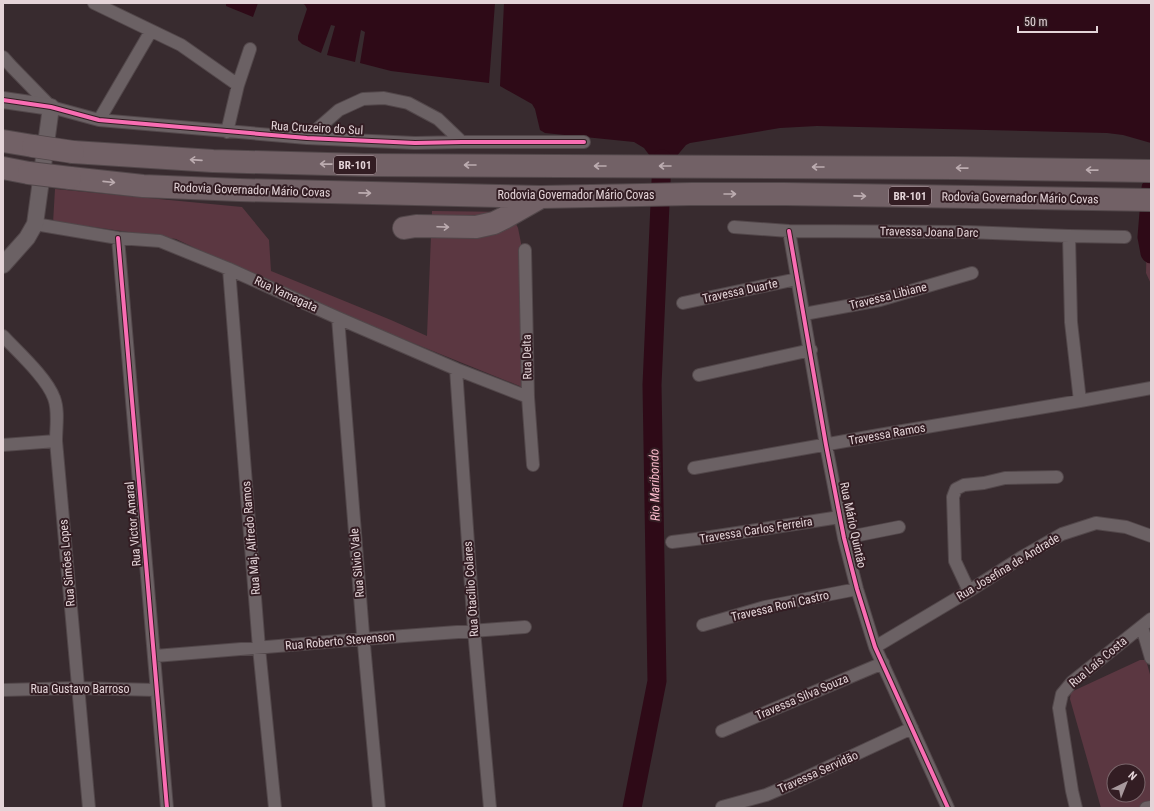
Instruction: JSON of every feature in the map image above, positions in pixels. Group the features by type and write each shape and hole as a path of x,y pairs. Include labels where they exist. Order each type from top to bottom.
{"highway":[{"name":"BR-101","path":"3,141 72,152 213,161 365,165 692,166 1141,171"},
{"name":"Rodovia Governador Mário Covas","path":"3,168 29,173 143,186 239,190 540,197 691,194 793,194 1151,200"},
{"path":"404,228 416,226 476,227 494,223 540,197"}],"street":[{"path":"94,3 181,45 238,85"},
{"path":"99,120 151,31"},
{"path":"227,132 238,85 250,49"},
{"path":"3,57 51,108"},
{"path":"307,138 339,110 363,99 384,98 408,103 438,119 462,142"},
{"path":"3,100 51,108"},
{"path":"3,265 27,238 35,224 51,108"},
{"name":"Rua Cruzeiro do Sul","path":"51,108 99,120 307,138 415,143 584,142"},
{"name":"Rua Yamagata","path":"35,224 118,238 160,241 229,269 456,369 528,397"},
{"name":"Travessa Joana Darc","path":"734,228 789,231 967,232 1069,236 1125,236"},
{"name":"Rua Mário Quintão","path":"789,231 826,445 844,538 857,590 875,647 948,808"},
{"path":"1069,236 1071,322 1080,402 1151,388"},
{"name":"Rua Victor Amaral","path":"118,238 167,808"},
{"name":"Rua Delta","path":"525,250 528,397 533,464"},
{"name":"Rua Maj. Alfredo Ramos","path":"229,269 259,648 275,808"},
{"name":"Travessa Libiane","path":"804,314 880,300 972,273"},
{"name":"Travessa Duarte","path":"683,303 797,279"},
{"name":"Rua Silvio Vale","path":"338,318 378,808"},
{"name":"Rua Simões Lopes","path":"3,336 50,388 57,410 56,440 88,808"},
{"path":"699,375 810,350"},
{"name":"Rua Otacílio Colares","path":"456,369 474,630 490,808"},
{"name":"Travessa Ramos","path":"694,468 879,435 1080,402"},
{"path":"3,445 56,440"},
{"path":"969,590 956,561 953,497 956,489 964,485 984,483 1005,478 1057,477"},
{"name":"Travessa Carlos Ferreira","path":"672,542 840,517"},
{"name":"Rua Josefina de Andrade","path":"875,647 1062,534 1096,523 1126,527 1151,536"},
{"path":"844,538 899,527"},
{"name":"Travessa Roni Castro","path":"703,624 765,607 857,590"},
{"path":"1146,623 1151,658"},
{"name":"Rua Laís Costa","path":"1076,808 1058,708 1062,694 1072,682 1146,623"},
{"name":"Rua Roberto Stevenson","path":"155,656 363,638 525,627"},
{"name":"Travessa Silva Souza","path":"722,731 883,663"},
{"name":"Rua Gustavo Barroso","path":"3,690 77,688 156,690"},
{"name":"Travessa Servidão","path":"722,807 779,790 912,728"},
{"path":"1146,808 1151,807"}],"shaded area":[{"path":"226,3 258,3 253,17 226,6"},
{"path":"302,3 495,3 489,83 391,71 360,63 365,32 361,30 355,62 327,55 335,26 331,25 321,53 302,44 298,40 307,9"},
{"path":"504,3 1151,3 1151,143 1123,135 1107,133 817,126 780,128 690,143 686,145 675,158 650,156 644,148 634,142 545,133 540,130 535,109 532,104 500,86"},
{"path":"55,189 242,207 269,240 271,271 427,336 432,211 510,212 518,228 524,258 522,387 324,307 176,239 94,227 53,223"},
{"path":"1147,237 1151,237 1151,284 1146,273"},
{"path":"1140,660 1146,660 1151,678 1151,805 1139,808 1101,808 1070,699 1071,692"}],"waterway":[{"name":"Rio Maribondo","path":"632,808 657,681 652,385 662,159"},
{"path":"1151,188 1147,237 1151,254"}],"cycle path":[{"path":"3,100 51,107 99,120 307,138 415,143 584,142"},
{"path":"789,231 826,445 844,538 857,589 875,647 948,808"},
{"path":"118,238 167,808"}]}
